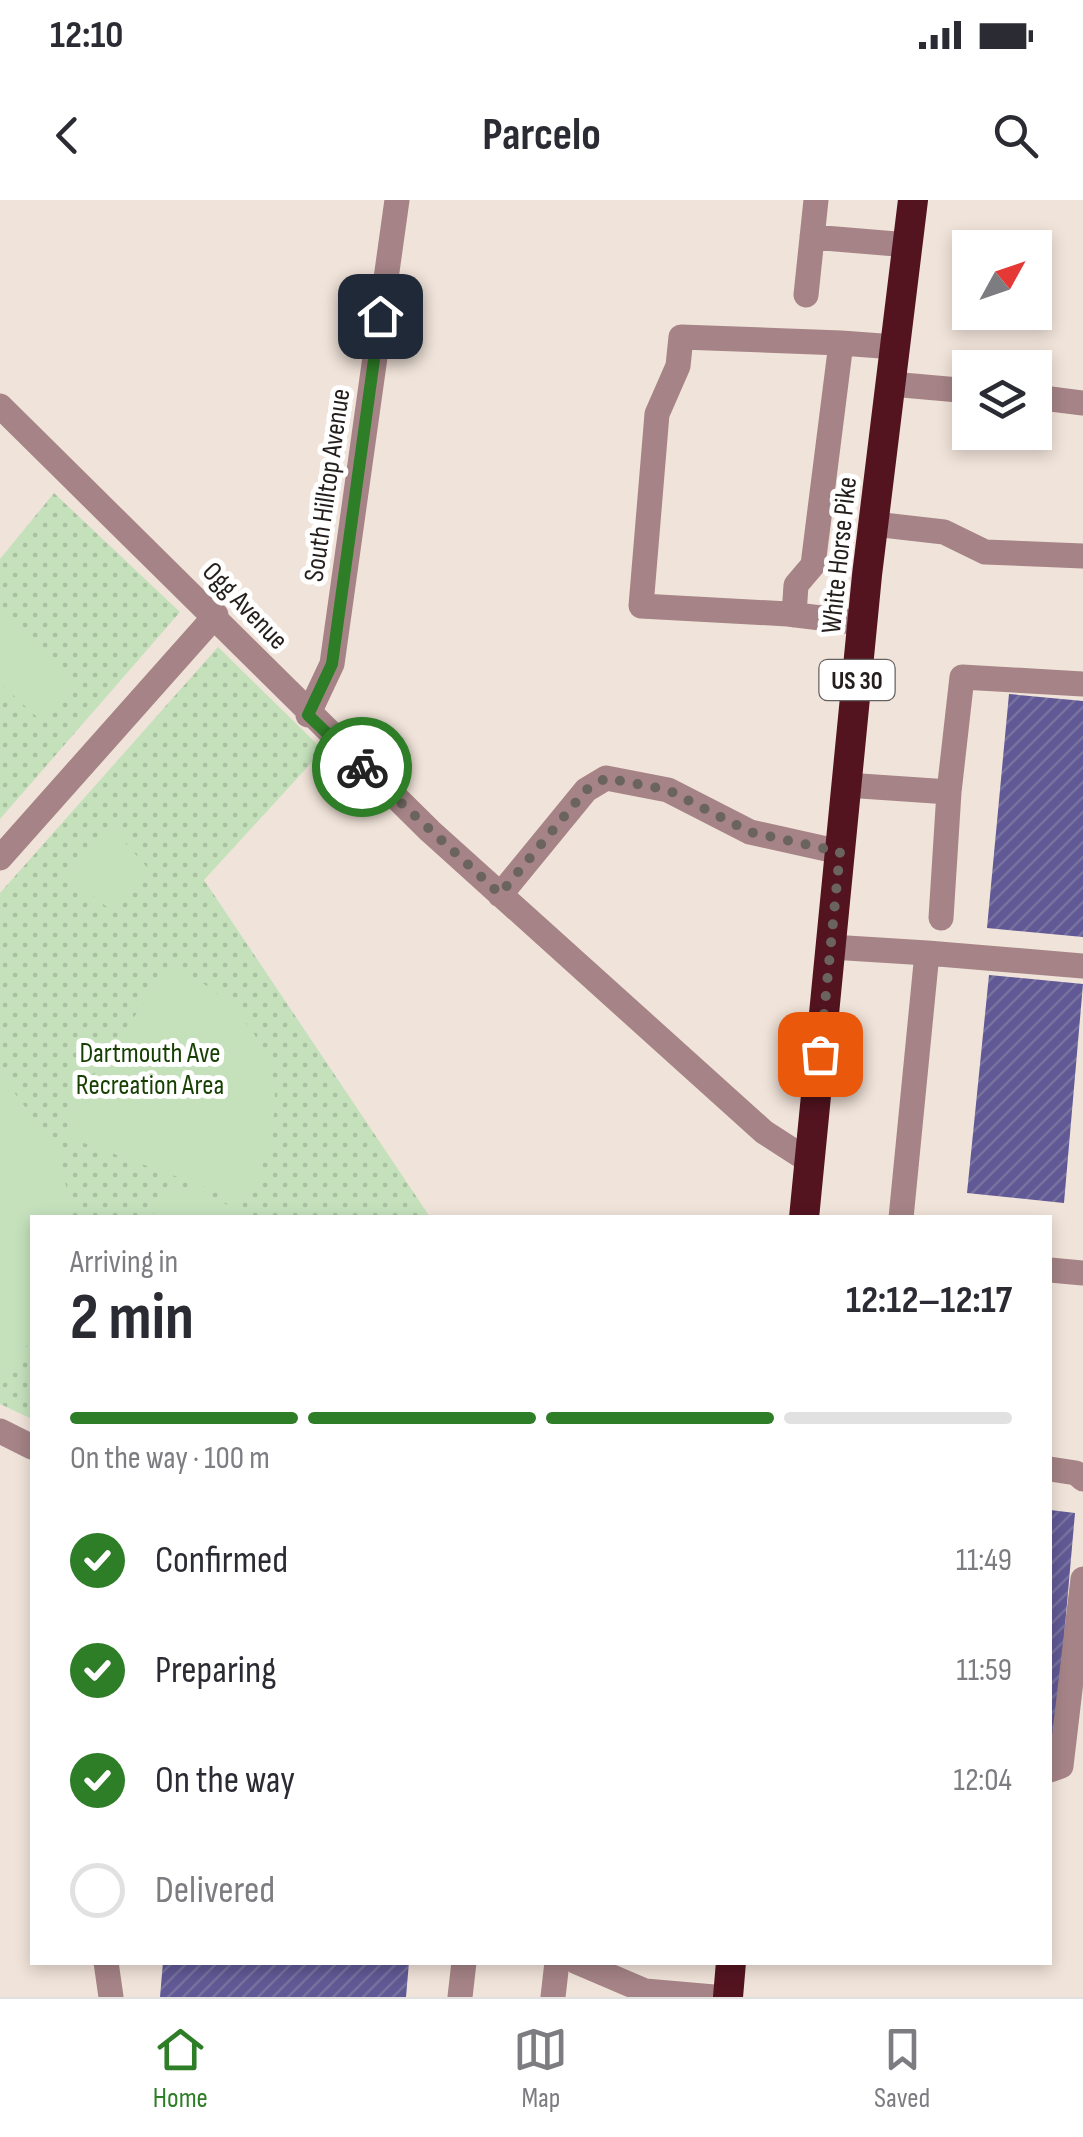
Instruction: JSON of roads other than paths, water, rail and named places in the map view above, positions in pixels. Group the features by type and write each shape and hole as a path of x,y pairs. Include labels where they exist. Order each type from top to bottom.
{"highway":[{"name":"White Horse Pike","path":"804,1215 862,623 914,200"},
{"path":"728,1997 731,1965"}],"street":[{"name":"South Hilltop Avenue","path":"308,715 332,664 397,200"},
{"path":"806,294 816,200"},
{"path":"812,237 908,245"},
{"path":"862,623 794,614 641,606 658,414 678,366 680,337 895,347"},
{"path":"794,614 796,585 813,564 841,342"},
{"path":"890,384 952,390"},
{"path":"1052,399 1083,403"},
{"name":"Ogg Avenue","path":"0,406 216,615 308,715 764,1132 809,1162"},
{"path":"874,524 944,532 986,552 1083,556"},
{"path":"0,858 216,615"},
{"path":"940,918 962,677 1083,684"},
{"path":"500,894 586,790 606,778 668,790 750,832 840,852"},
{"path":"846,785 949,792"},
{"path":"831,947 1083,966"},
{"path":"902,1215 926,953"},
{"path":"1052,1270 1083,1272"},
{"path":"0,1432 30,1446"},
{"path":"1052,1469 1076,1473 1083,1479"},
{"path":"1052,1769 1061,1766 1083,1580"},
{"path":"106,1965 111,1997"},
{"path":"460,1997 464,1965"},
{"path":"553,1997 557,1965"},
{"path":"581,1965 617,1989 714,1997"}],"park label":[{"name":"Dartmouth Ave Recreation Area","path":"150,1068"}]}
